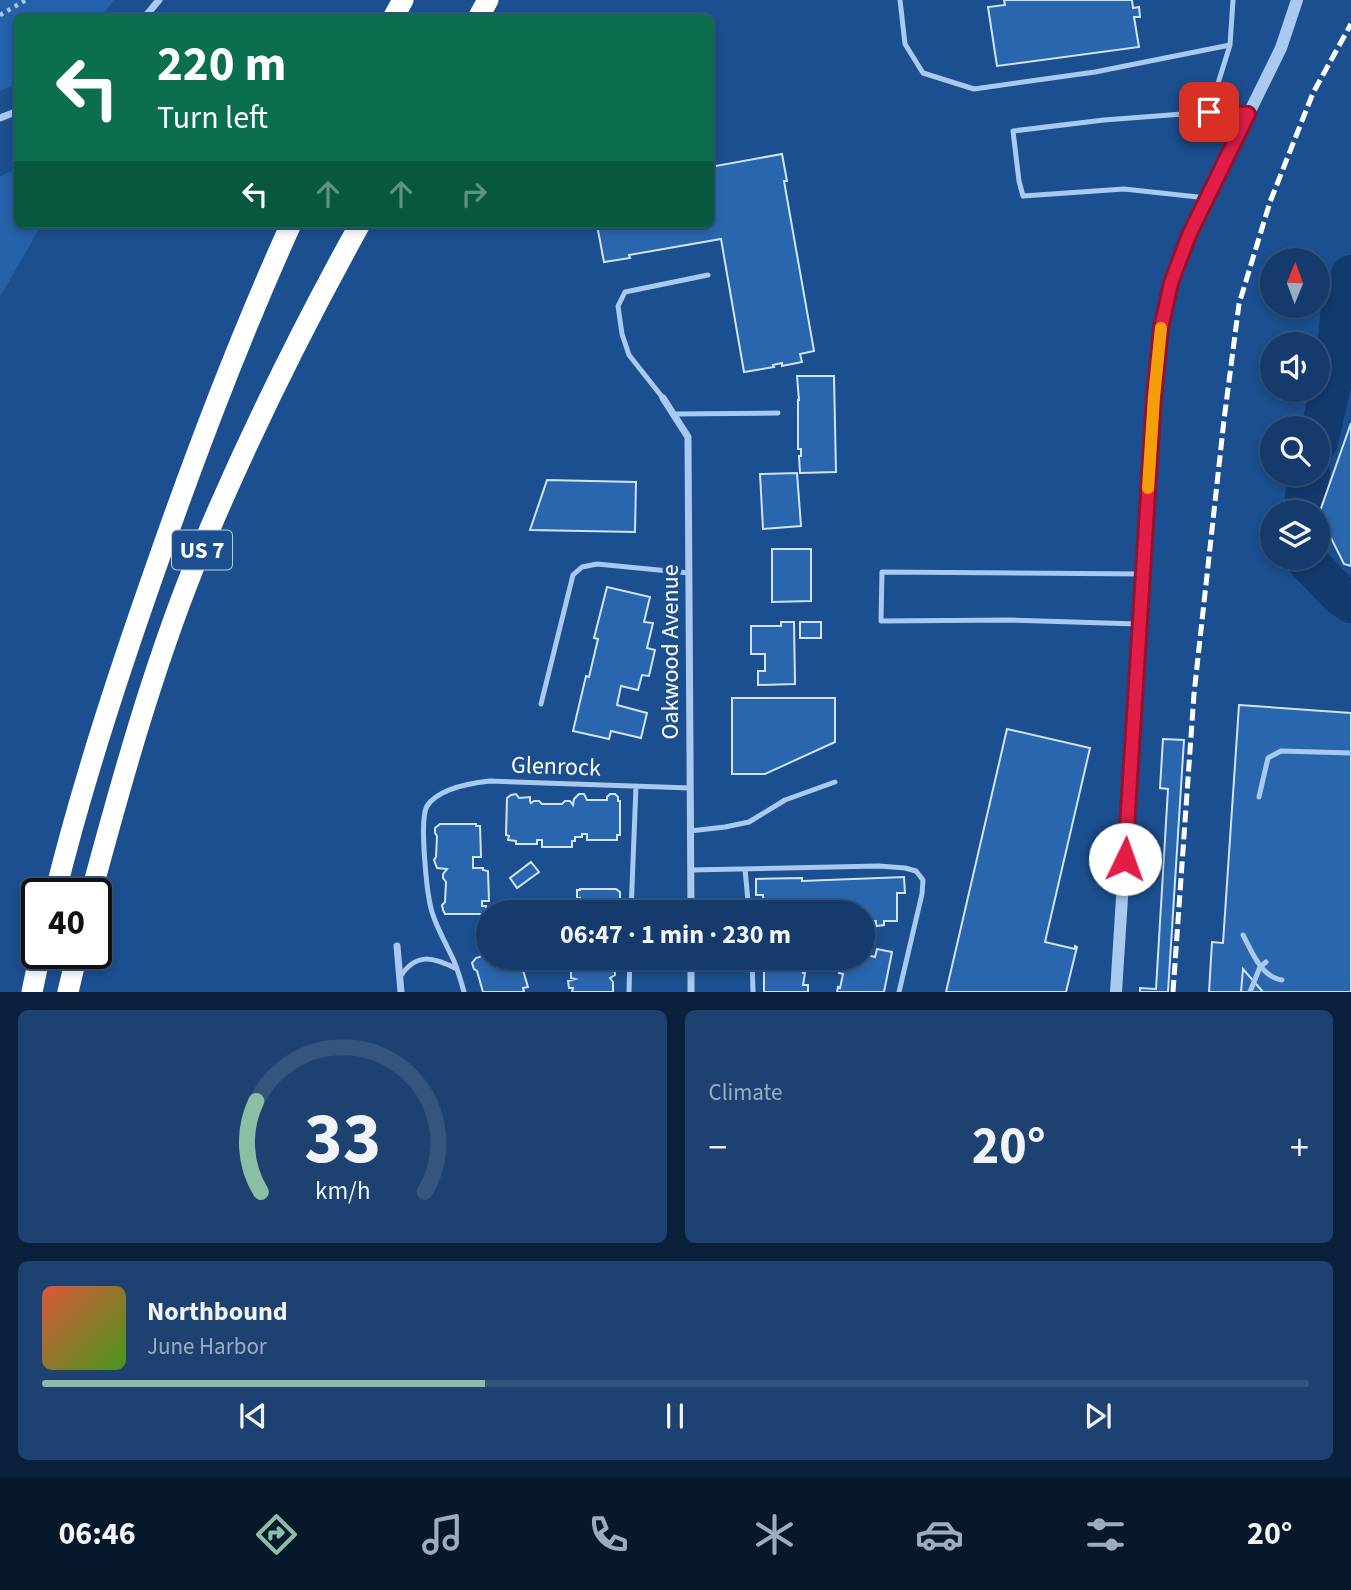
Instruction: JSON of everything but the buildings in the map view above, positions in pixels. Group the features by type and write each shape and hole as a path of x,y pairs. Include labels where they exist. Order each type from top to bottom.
{"highway":[{"name":"US 7","path":"59,878 101,730 141,609 225,378 289,228"},
{"name":"US 7","path":"96,878 115,804 149,694 195,565 245,450 298,339 358,228"},
{"path":"32,992 37,969"},
{"path":"68,992 73,969"}],"street":[{"path":"147,14 159,0"},
{"path":"1116,992 1154,397 1161,328 1171,283 1189,235 1281,48 1297,0"},
{"name":"Oakwood Avenue","path":"663,398 688,437 691,900"},
{"path":"397,946 401,992"},
{"path":"691,970 691,992"}],"lane":[{"path":"900,0 905,44 923,73 974,89 1095,72 1230,45"},
{"path":"1209,112 1230,45 1233,0"},
{"path":"1207,198 1124,189 1023,197 1013,131 1104,120 1209,112 1248,114"},
{"path":"663,398 629,355 622,334 618,306 625,292 708,275"},
{"path":"673,414 778,413"},
{"path":"541,704 573,575 582,568 597,564 690,573"},
{"path":"1139,624 1011,620 881,621 882,572 1143,574"},
{"path":"1259,797 1268,758 1281,751 1351,753"},
{"name":"Glenrock","path":"457,969 431,910 424,852 427,806 442,793 468,783 490,781 690,788"},
{"path":"690,831 749,822 785,800 835,782"},
{"path":"631,900 636,786"},
{"path":"691,870 879,866 916,871 923,880 922,894 899,992"},
{"path":"746,869 748,900"},
{"path":"1243,935 1260,967 1275,979 1282,980"},
{"path":"400,977 406,967 415,961 441,960 457,969 464,992"},
{"path":"1250,992 1260,967 1266,962"},
{"path":"629,992 630,970"},
{"path":"752,970 753,992"}],"path":[{"path":"0,15 26,0"}],"shaded area":[{"path":"0,0 114,0 103,14 14,14 14,85 0,91"},
{"path":"14,170 14,228 40,228 0,297 0,176"}],"waterway":[{"path":"1324,416 1335,368 1342,299 1351,275"},
{"path":"1305,500 1307,486"},
{"path":"1316,570 1351,603"}],"railway":[{"path":"1173,992 1194,694 1239,304 1270,202 1313,93 1351,24"}],"slow traffic":[{"path":"1148,488 1161,328"}],"route":[{"path":"1125,859 1154,397 1161,328 1171,283 1189,235 1248,114 1209,112"}]}
